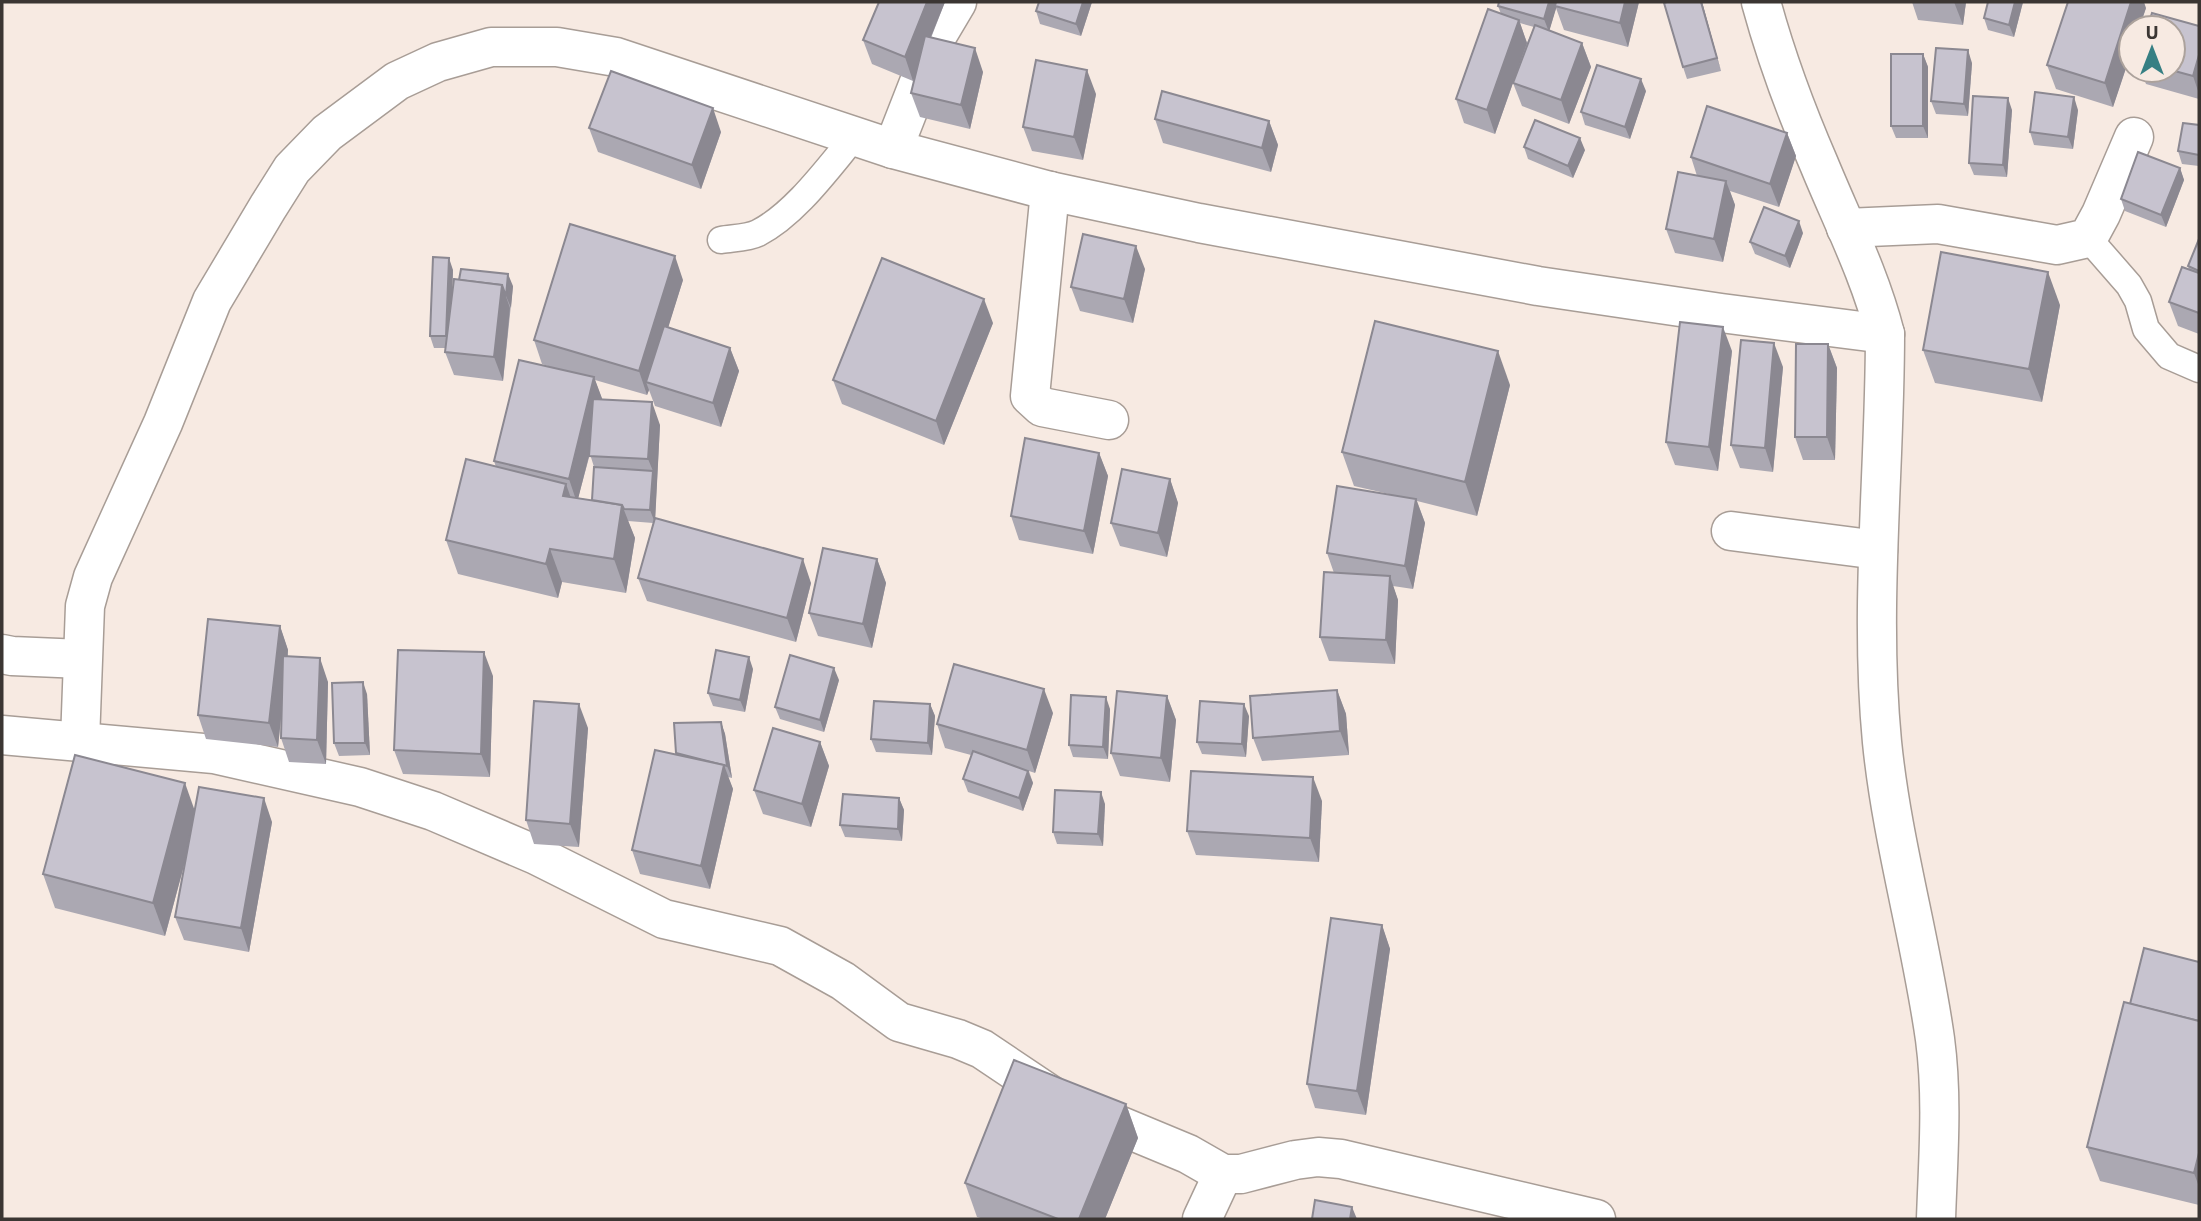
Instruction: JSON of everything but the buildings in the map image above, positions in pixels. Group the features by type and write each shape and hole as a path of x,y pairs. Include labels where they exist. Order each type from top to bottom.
{"street":[{"path":"893,149 938,34 957,2"},
{"path":"1761,2 1775,53 1876,299 1885,334 1876,653 1882,744 1901,870 1935,1040 1940,1121 1936,1219"},
{"path":"80,741 85,606 93,578 163,423 212,301 292,169 327,133 397,81 438,62 491,47 558,47 616,57 893,149 1050,191 1199,223 1538,286 1885,334"},
{"path":"1846,228 1938,224 2057,245 2088,239 2134,137"},
{"path":"1050,191 1030,396 1042,407 1109,420"},
{"path":"1731,531 1878,550"},
{"path":"2,654 82,659"},
{"path":"2,735 214,754 360,787 433,811 536,855 664,919 755,939 792,951 843,981 899,1022 982,1049 1058,1100 1188,1154 1223,1174 1241,1174 1318,1157 1341,1159 1596,1219"},
{"path":"1202,1219 1223,1174"}],"lane":[{"path":"721,240 757,234 776,220 813,188 854,136"},
{"path":"2088,239 2129,285 2138,300 2146,329 2169,356 2199,369"}]}
